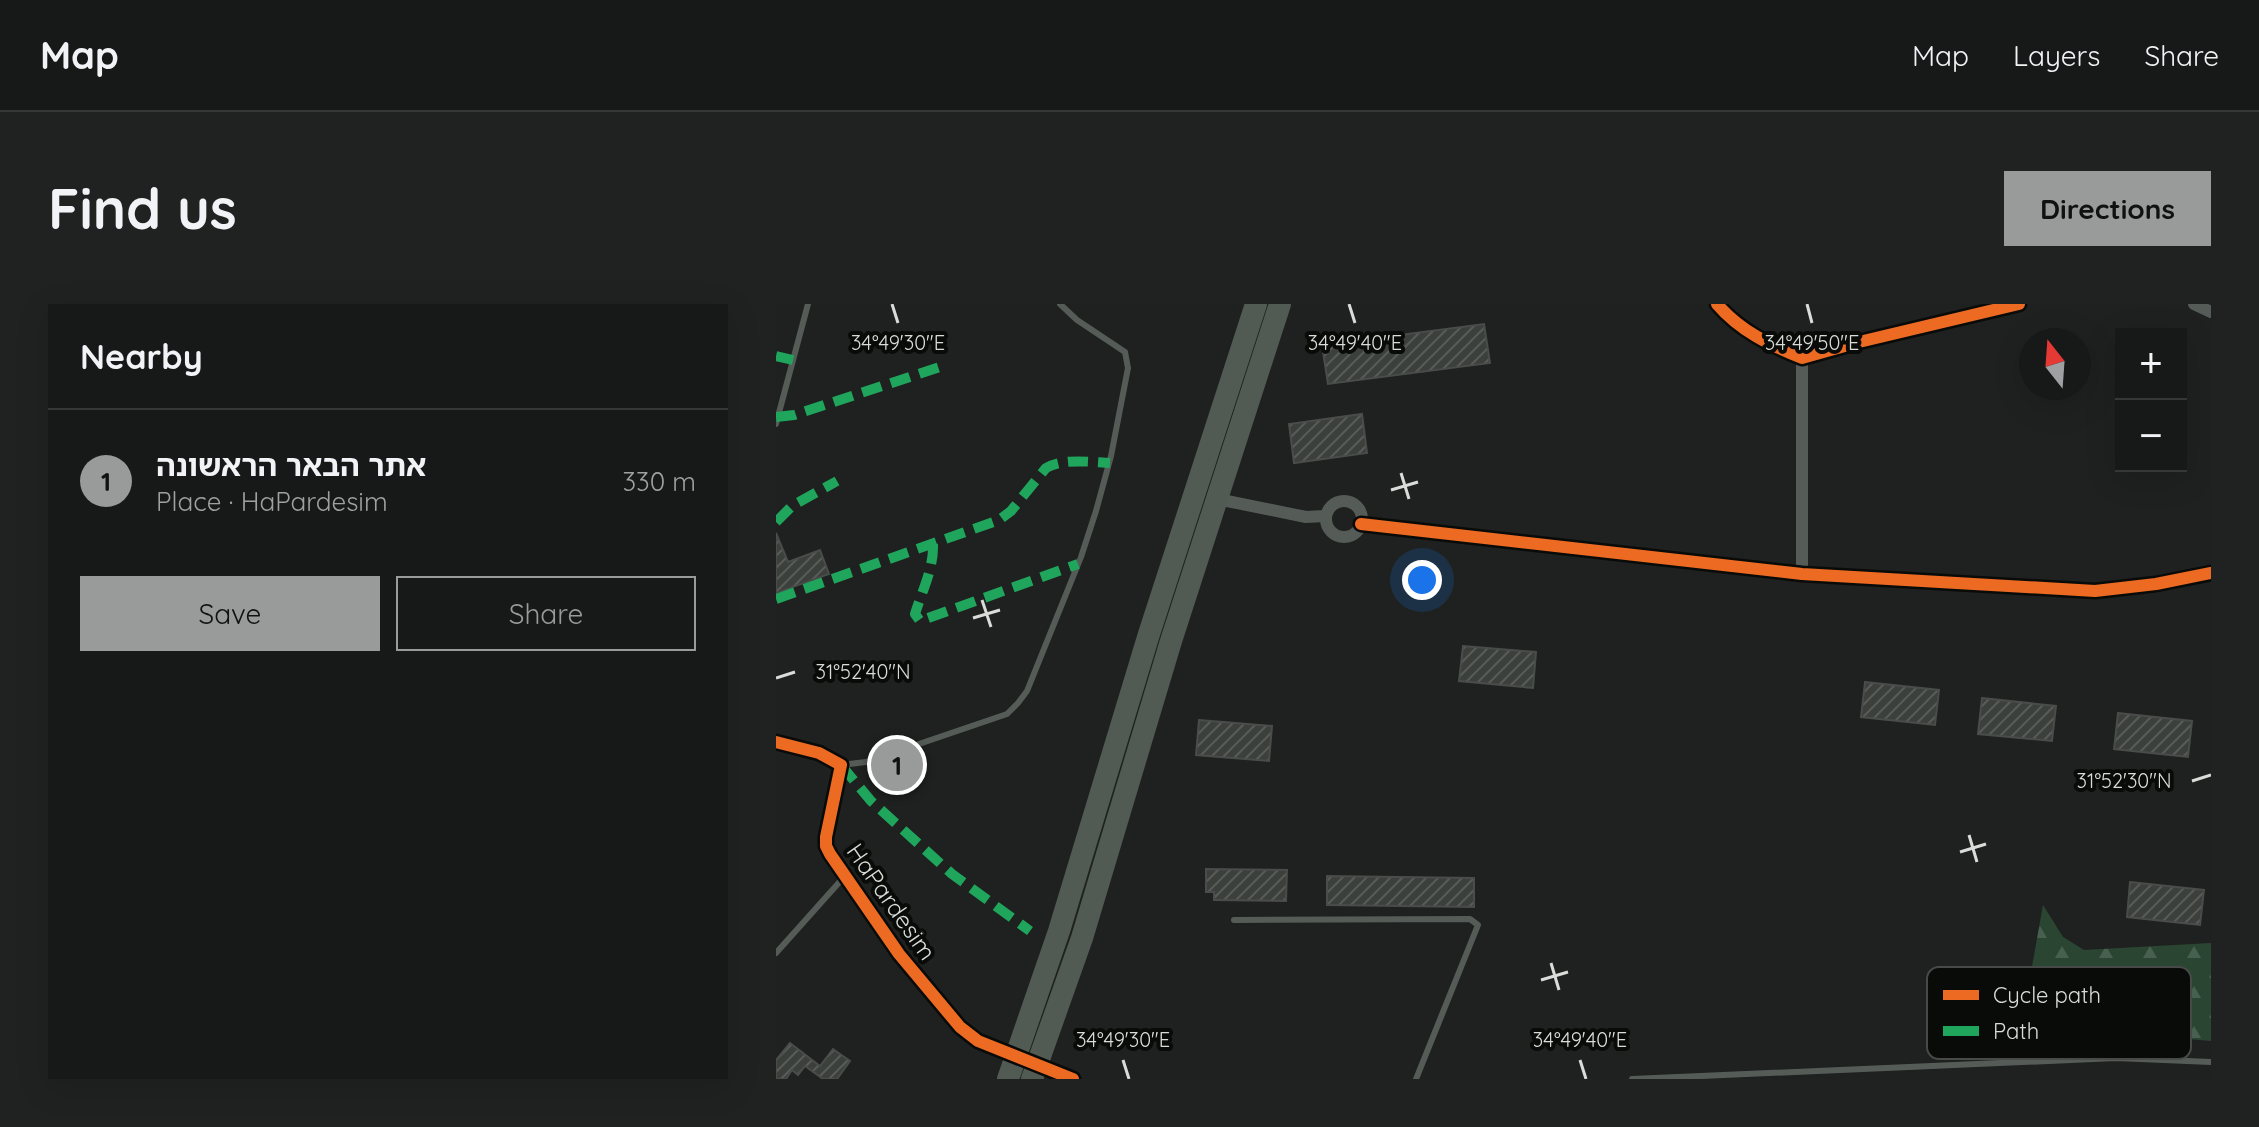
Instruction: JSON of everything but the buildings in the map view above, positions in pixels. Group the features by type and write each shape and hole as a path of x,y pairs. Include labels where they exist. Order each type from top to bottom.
{"highway":[{"path":"1008,1079 1059,931 1149,634 1256,304"},
{"path":"1032,1079 1082,938 1171,641 1280,304"}],"street":[{"path":"1717,304 1729,319 1752,335 1802,358 2019,304"},
{"path":"2194,304 2211,312"},
{"path":"1802,358 1802,574"},
{"path":"1217,499 1306,517 1325,516"},
{"path":"1347,501 1358,507 1362,517 1354,533 1343,537 1328,528 1325,516 1336,502 1347,501"},
{"path":"1361,524 1802,574 2095,591 2156,584 2211,573"},
{"path":"776,742 819,753 841,765"},
{"name":"HaPardesim","path":"841,765 826,846 844,877 899,954 960,1027 978,1041 999,1050"}],"lane":[{"path":"776,424 808,304"},
{"path":"841,765 866,762 1007,714 1027,691 1081,557 1096,511 1111,456 1128,368 1125,352 1077,320 1060,304"},
{"path":"776,953 844,877"},
{"path":"1234,920 1470,919 1478,925 1416,1079"},
{"path":"1632,1079 2095,1059"},
{"path":"2140,1059 2211,1062"}],"green space":[{"path":"2043,905 2063,937 2084,950 2211,943 2211,1041 2191,1039 2191,967 2032,967"}],"marked path":[{"path":"776,356 793,360"},
{"path":"776,417 794,415 943,366"},
{"path":"776,599 999,520 1011,511 1046,468 1053,465 1077,461 1110,463"},
{"path":"776,522 792,506 837,481"},
{"path":"933,544 930,571 915,614 920,621 1078,564"},
{"path":"841,765 871,801 952,874 1030,931"}],"cycle path":[{"path":"1717,304 1735,322 1756,336 1802,358 2019,304"},
{"path":"1361,524 1802,574 2095,591 2156,584 2211,573"},
{"path":"776,742 819,753 841,765 826,846 899,954 960,1027 978,1041 1073,1079"}],"place":[{"name":"אתר הבאר הראשונה","path":"897,765"}]}
